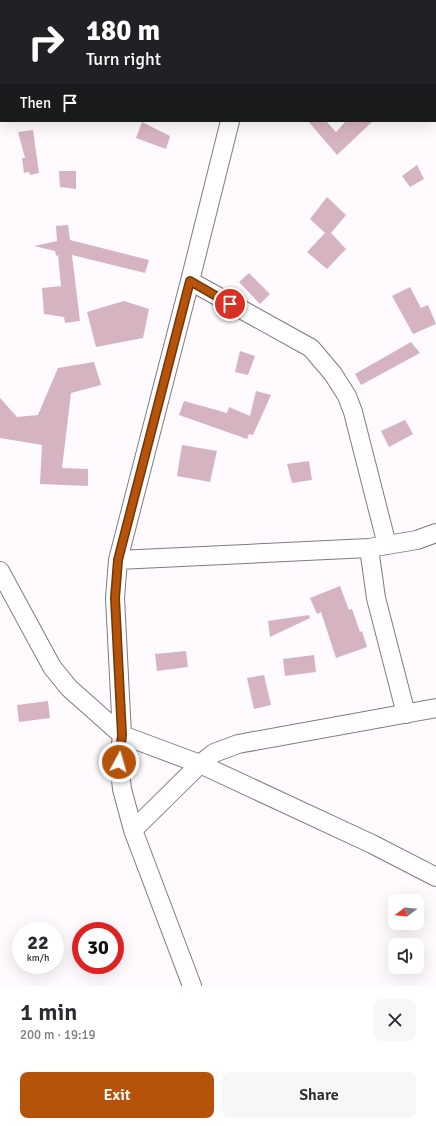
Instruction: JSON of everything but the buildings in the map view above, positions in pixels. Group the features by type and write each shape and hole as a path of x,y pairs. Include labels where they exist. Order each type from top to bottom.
{"street":[{"path":"192,986 133,830 122,789 119,762 122,735 115,598 118,560 230,122"},
{"path":"190,281 311,348 333,374 346,396 353,412 387,545"},
{"path":"118,560 369,548 417,540 436,533"},
{"path":"369,548 376,598 406,714"},
{"path":"0,571 52,668 69,688 122,735 200,764 372,844 436,877"},
{"path":"133,830 200,764 214,753 238,744 436,708"}],"route":[{"path":"119,762 122,735 115,598 118,560 190,281 230,304"}]}
